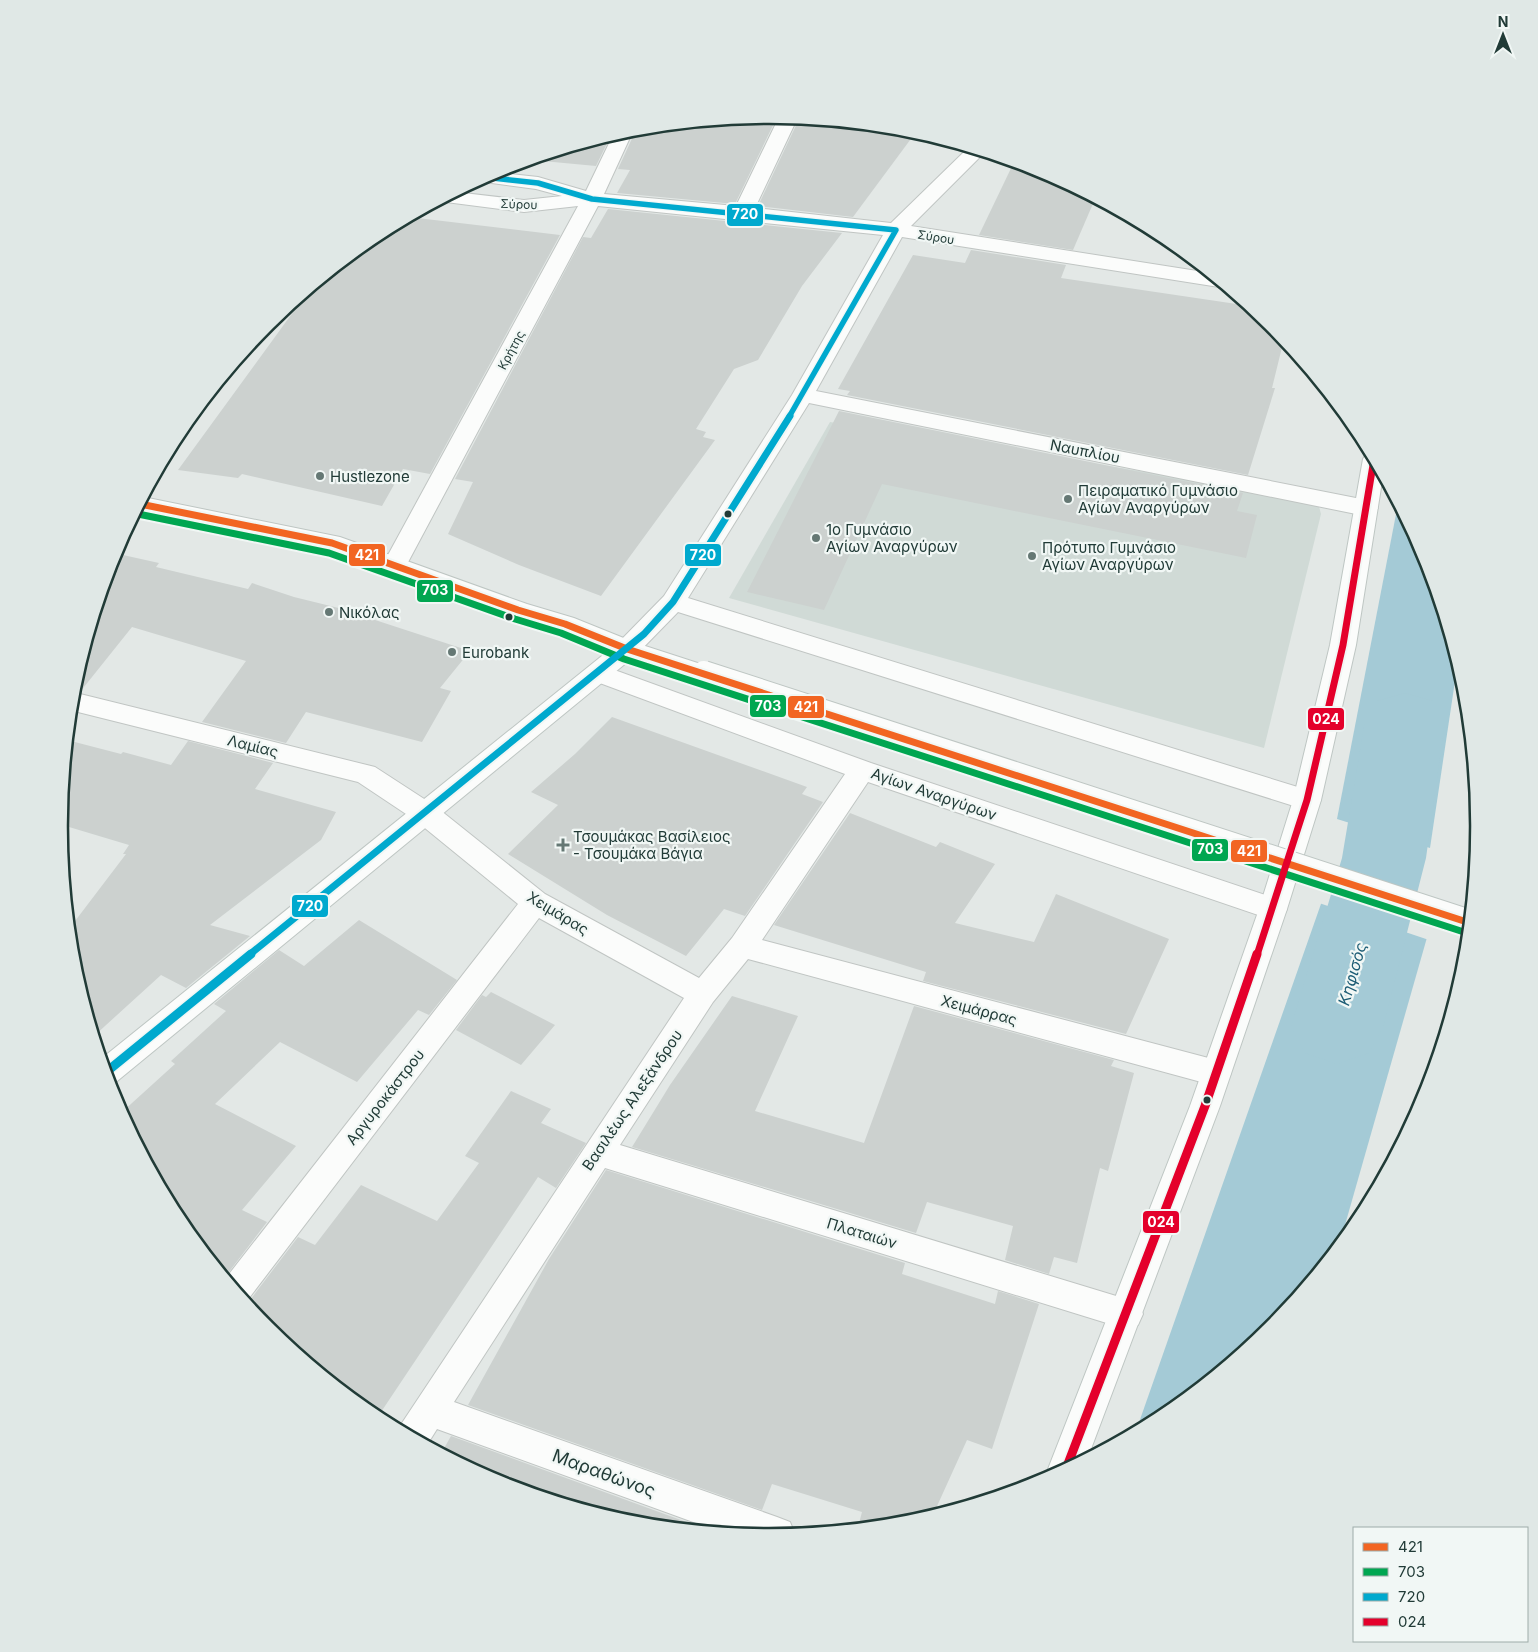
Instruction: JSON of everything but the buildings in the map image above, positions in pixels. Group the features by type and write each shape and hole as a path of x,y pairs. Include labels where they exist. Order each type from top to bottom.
{"street":[{"path":"743,213 785,125"},
{"name":"Κρήτης","path":"394,566 592,199 620,141"},
{"path":"111,1067 627,649 673,602 803,394 896,230 971,155"},
{"name":"Σύρου","path":"499,179 538,183 592,199"},
{"name":"Σύρου","path":"455,199 524,206 592,199 743,213 896,230 1208,279"},
{"name":"Ναυπλίου","path":"803,394 1366,508"},
{"path":"1070,1459 1216,1073 1307,800 1343,646 1373,468"},
{"path":"146,505 332,543 518,610 565,624 579,632 627,649 1464,921"},
{"path":"673,602 1307,800"},
{"name":"Αγίων Αναργύρων","path":"598,673 862,770 1272,908"},
{"name":"Λαμίας","path":"79,703 366,774 425,813"},
{"name":"Βασιλέως Αλεξάνδρου","path":"421,1423 703,994 742,946 862,770"},
{"name":"Χειμάρας","path":"425,813 535,902 703,994"},
{"name":"Αργυροκάστρου","path":"240,1286 535,902"},
{"name":"Χειμάρρας","path":"742,946 1216,1073"},
{"name":"Πλαταιών","path":"598,1152 1126,1314"},
{"name":"Μαραθώνος","path":"421,1423 752,1527"}],"shaded area":[{"name":"Πρότυπο Γυμνάσιο Αγίων Αναργύρων","path":"830,422 1317,499 1321,514 1264,748 729,598"}],"water":[{"path":"1396,513 1417,558 1433,601 1447,644 1455,680 1430,848 1337,819"},
{"path":"1322,901 1428,934 1345,1227 1326,1253 1296,1289 1265,1322 1196,1383 1139,1422"}],"pier":[{"path":"1320,899 1429,931 1431,933 1429,940 1319,903"}],"waterway":[{"name":"Κηφισός","path":"1337,1027 1384,858 1405,721"}],"transit line":[{"name":"720","path":"111,1068 644,634 673,602 803,395 896,230 592,199 538,183 499,179"},
{"name":"024","path":"1070,1459 1205,1106 1273,909 1307,800 1343,645 1373,468"},
{"name":"421","path":"146,505 332,543 518,610 565,624 627,649 1464,921"},
{"name":"703","path":"141,515 329,553 515,619 561,633 624,659 1462,931"}],"place":[{"name":"Hustlezone","path":"320,476"},
{"name":"Πειραματικό Γυμνάσιο Αγίων Αναργύρων","path":"1068,499"},
{"name":"1ο Γυμνάσιο Αγίων Αναργύρων","path":"816,538"},
{"name":"Πρότυπο Γυμνάσιο Αγίων Αναργύρων","path":"1032,556"},
{"name":"Νικόλας","path":"329,612"},
{"name":"Eurobank","path":"452,652"},
{"name":"Τσουμάκας Βασίλειος - Τσουμάκα Βάγια","path":"563,845"}]}
